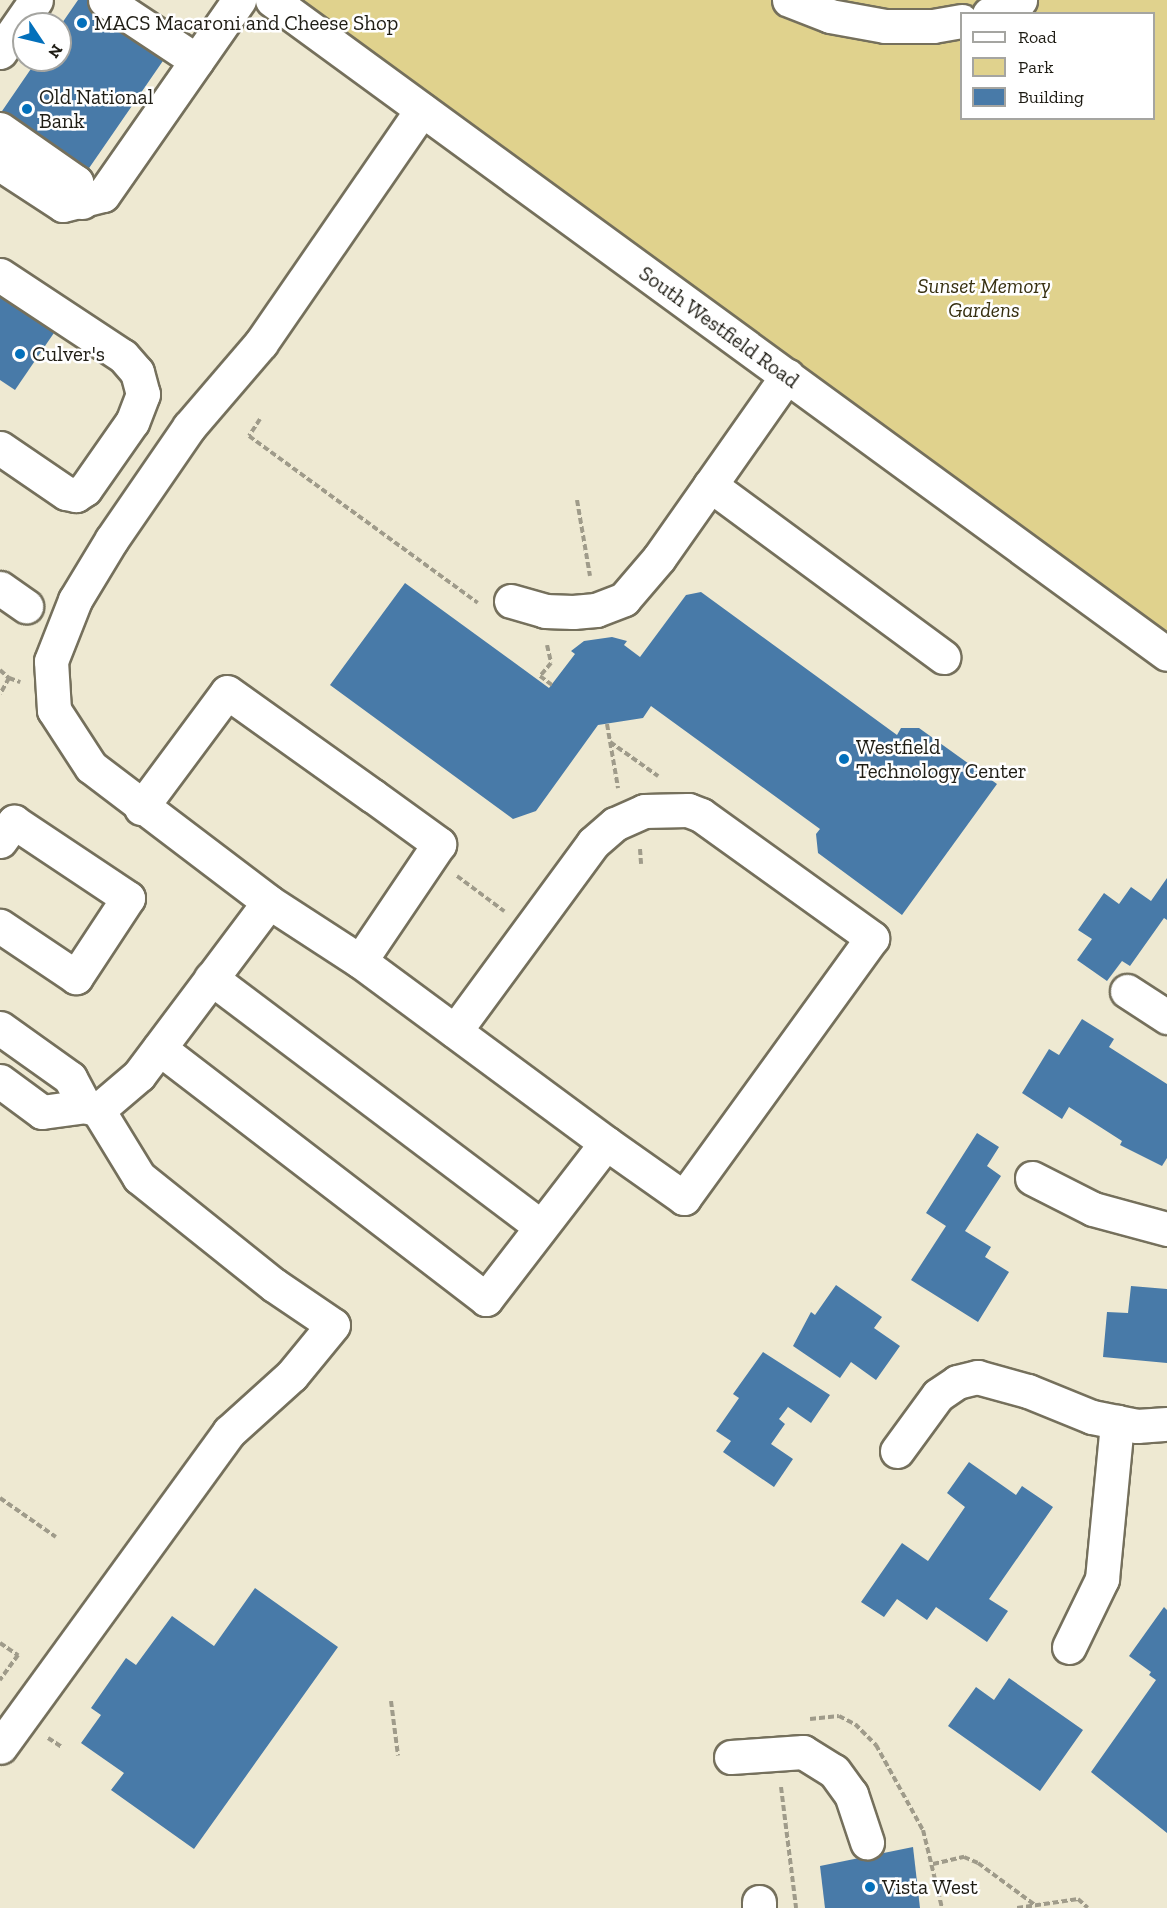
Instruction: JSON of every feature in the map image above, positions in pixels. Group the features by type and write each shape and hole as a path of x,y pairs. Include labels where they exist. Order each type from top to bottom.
{"street":[{"path":"0,52 36,0"},
{"path":"105,0 197,61"},
{"path":"0,164 63,205 103,195 239,0"},
{"name":"South Westfield Road","path":"272,0 1167,654"},
{"path":"789,0 830,16 885,26 933,26 960,21"},
{"path":"993,12 1020,0"},
{"path":"422,110 261,343 189,427 75,600 51,661 54,710 91,767 141,808 269,902 360,961 606,1143 684,1198 872,938 701,815 688,810 644,811 615,824 593,843 455,1031"},
{"path":"0,129 76,182 82,202"},
{"path":"0,275 123,356 137,372 143,394 132,422 85,489 76,495 66,492 0,448"},
{"path":"498,605 573,612 597,610 624,599 711,485 787,376"},
{"path":"711,485 943,657"},
{"path":"0,588 26,606"},
{"path":"141,808 227,692 439,844 360,961"},
{"path":"0,841 14,822 128,898 76,977 0,926"},
{"path":"0,1081 42,1112 92,1108 139,1075 269,902"},
{"path":"211,978 542,1227"},
{"path":"1127,991 1167,1017"},
{"path":"0,1028 70,1078 139,1177 273,1285 333,1325 292,1375 229,1432 0,1747"},
{"path":"159,1048 486,1299 606,1143"},
{"path":"1032,1178 1093,1209 1167,1229"},
{"path":"897,1451 938,1395 957,1382 977,1377 1118,1422 1137,1426 1167,1424"},
{"path":"1069,1647 1102,1579 1118,1422"},
{"path":"731,1756 803,1752 834,1771 851,1794 867,1842"}],"path":[{"path":"260,419 249,436 498,605"},
{"path":"577,500 591,580"},
{"path":"538,638 547,641 555,640"},
{"path":"547,641 551,663 540,676 552,685"},
{"path":"0,670 9,678 0,694"},
{"path":"608,724 619,795"},
{"path":"610,742 662,778"},
{"path":"430,857 512,916"},
{"path":"0,1498 56,1537"},
{"path":"0,1642 18,1655 0,1680"},
{"path":"391,1701 398,1756"},
{"path":"933,1864 964,1857 1035,1905"},
{"path":"1017,1908 1078,1899 1088,1908"}],"green space":[{"name":"Sunset Memory Gardens","path":"272,0 1167,0 1167,654"}],"building":[{"path":"78,0 87,0 167,55 85,174 63,159 31,206 0,185 0,114 29,72 72,72 72,12 70,12"},
{"name":"Culver's","path":"0,288 58,327 15,390 0,380"},
{"name":"Westfield Technology Center","path":"405,583 549,688 575,654 571,651 584,641 612,637 627,641 624,645 640,657 686,595 701,592 897,735 901,728 919,728 997,784 902,915 818,853 816,834 820,829 651,706 643,718 598,725 536,811 513,819 330,685"},
{"path":"1167,878 1167,920 1164,918 1130,966 1122,961 1107,981 1077,960 1092,939 1078,930 1104,893 1119,904 1131,887 1151,901"},
{"path":"1082,1019 1114,1039 1109,1047 1167,1084 1167,1158 1162,1166 1120,1145 1122,1141 1069,1107 1062,1119 1022,1093 1049,1049 1059,1055"},
{"path":"977,1133 999,1147 987,1166 1001,1176 965,1231 991,1247 985,1257 1009,1272 978,1322 911,1280 946,1226 926,1213"},
{"path":"836,1285 882,1317 874,1328 900,1346 876,1380 851,1362 840,1378 793,1346 811,1312 815,1315"},
{"path":"1131,1286 1167,1289 1167,1363 1103,1357 1107,1312 1128,1313"},
{"path":"763,1352 830,1395 811,1423 788,1407 779,1419 785,1424 771,1444 793,1459 774,1487 723,1452 731,1441 716,1431 739,1398 733,1394"},
{"path":"969,1462 1016,1495 1022,1486 1053,1507 989,1599 1008,1611 987,1642 936,1607 927,1620 897,1599 884,1617 861,1602 902,1543 928,1561 965,1507 947,1493"},
{"path":"255,1588 338,1647 194,1849 111,1790 124,1773 81,1743 101,1715 91,1708 126,1658 136,1665 172,1616 214,1646"},
{"path":"1164,1607 1167,1610 1167,1833 1091,1772 1156,1680 1149,1675 1151,1672 1129,1656"},
{"path":"1009,1678 1083,1730 1040,1791 948,1726 976,1687 994,1700"},
{"name":"Vista West","path":"913,1847 920,1908 825,1908 820,1866"}],"place":[{"name":"MACS Macaroni and Cheese Shop","path":"82,23"},
{"name":"Old National Bank","path":"27,109"},
{"name":"Culver's","path":"20,354"},
{"name":"Westfield Technology Center","path":"844,759"},
{"name":"Vista West","path":"870,1887"}]}
